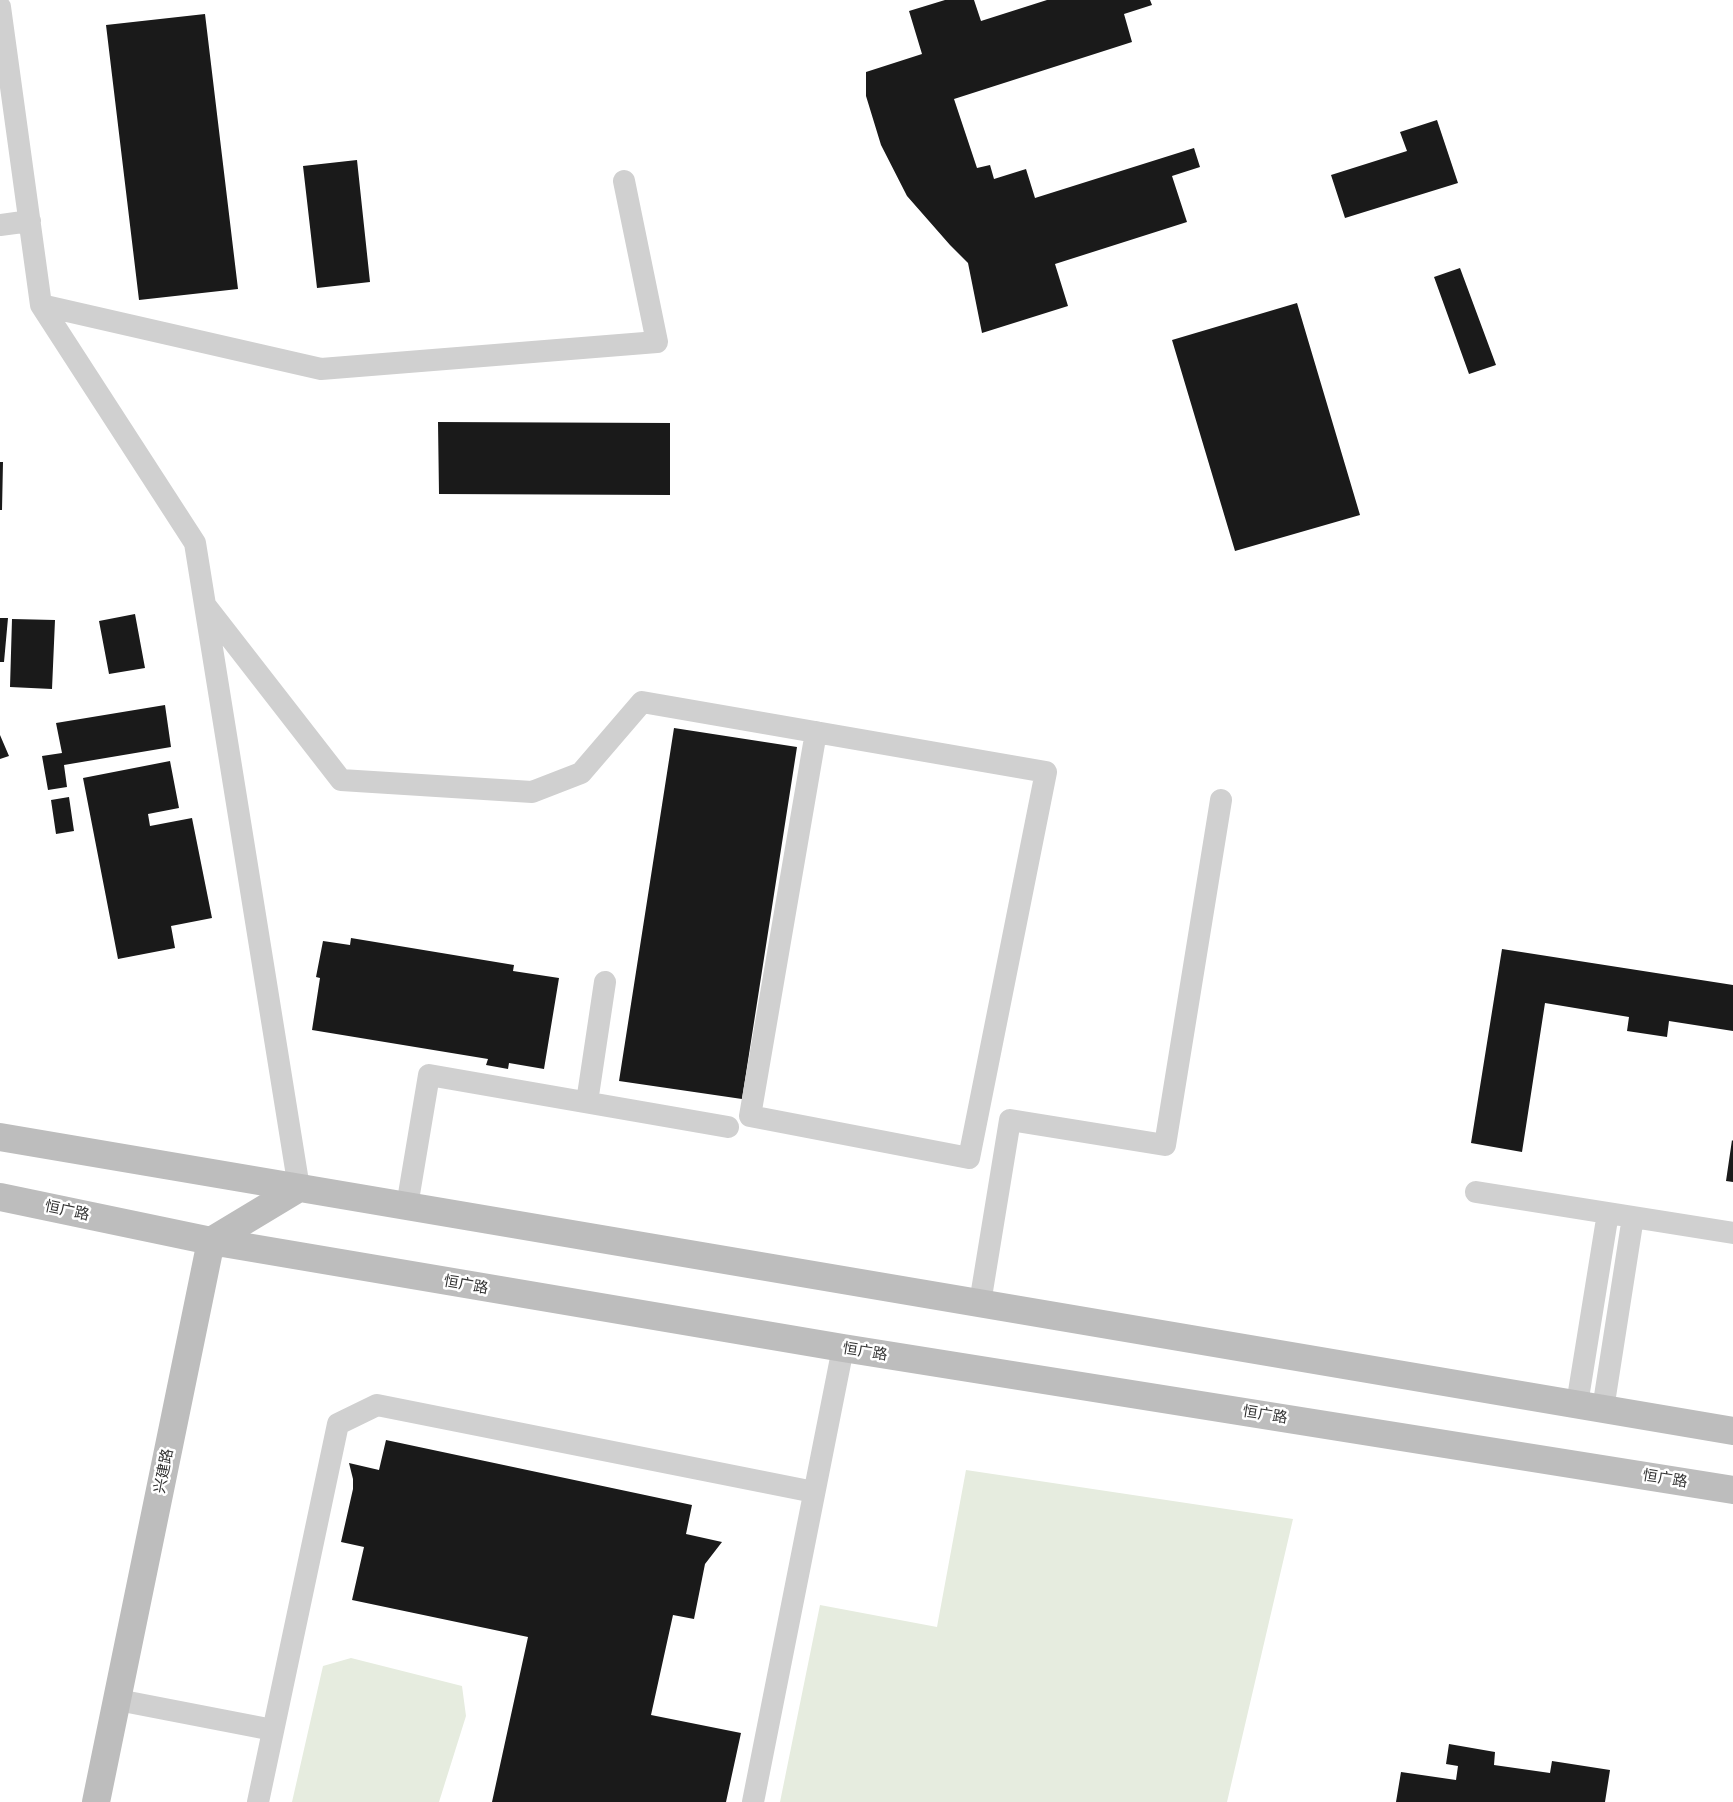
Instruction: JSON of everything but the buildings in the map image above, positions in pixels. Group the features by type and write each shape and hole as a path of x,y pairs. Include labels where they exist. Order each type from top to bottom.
{"street":[{"path":"0,1137 1733,1431"},
{"path":"211,1242 299,1188"},
{"name":"恒广路","path":"0,1197 211,1242 843,1348 1733,1490"},
{"name":"兴建路","path":"96,1802 211,1242"}],"lane":[{"path":"0,7 41,304 195,543 299,1188"},
{"path":"41,304 321,369 657,342 624,182"},
{"path":"0,225 30,221"},
{"path":"205,605 341,780 532,792 581,773 642,702 816,732 1046,772 969,1158 750,1116 816,732"},
{"path":"980,1303 1010,1120 1165,1145 1221,800"},
{"path":"587,1102 605,982"},
{"path":"406,1206 429,1075 728,1127"},
{"path":"1476,1192 1733,1233"},
{"path":"1590,1406 1608,1213"},
{"path":"1590,1406 1634,1217"},
{"path":"753,1802 843,1348"},
{"path":"258,1802 338,1424 377,1405 814,1492"},
{"path":"118,1700 273,1730"}],"shaded area":[{"path":"966,1470 1293,1519 1227,1802 780,1802 820,1605 937,1627"},
{"path":"351,1658 462,1686 466,1716 439,1802 292,1802 323,1666"}]}
